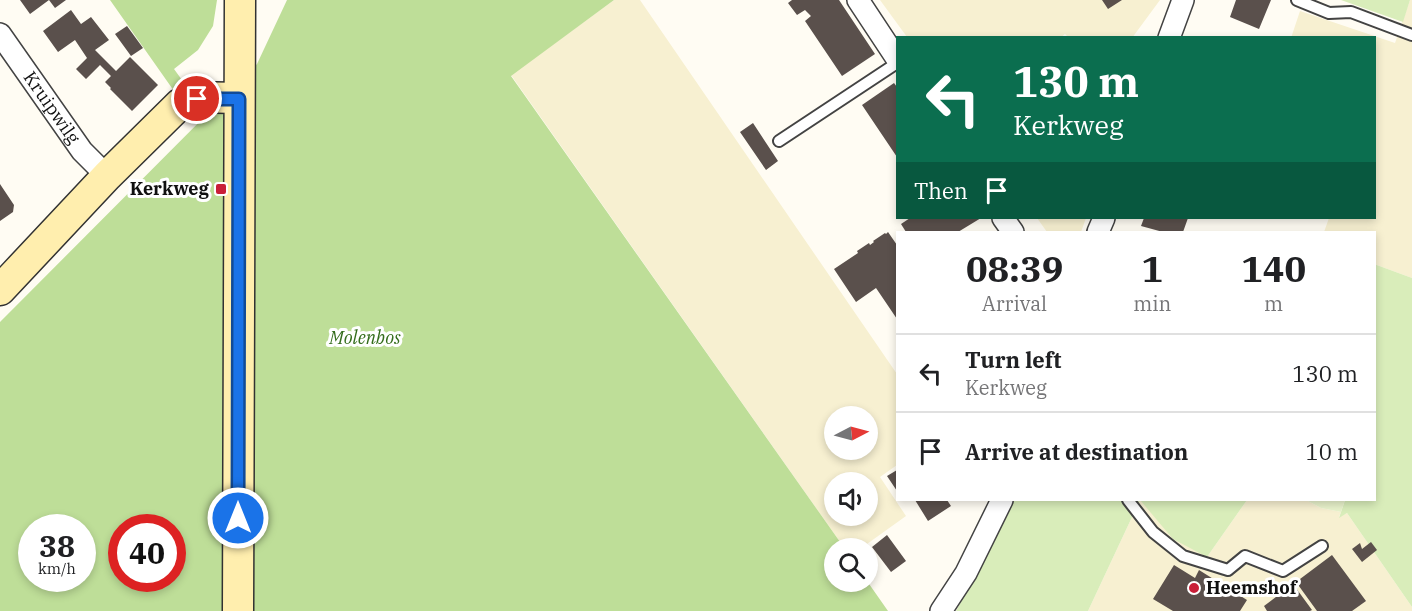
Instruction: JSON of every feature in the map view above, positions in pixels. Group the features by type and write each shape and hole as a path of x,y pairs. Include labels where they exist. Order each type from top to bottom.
{"street":[{"path":"858,0 896,59"},
{"path":"1170,36 1184,0"},
{"path":"238,611 239,99 242,1"},
{"name":"Kruipwilg","path":"0,34 82,151 107,176"},
{"path":"0,290 107,176 180,104 197,99 239,99"},
{"path":"941,611 966,573 1002,501"}],"lane":[{"path":"1297,0 1329,13 1351,12 1412,35"},
{"path":"779,141 896,62"},
{"path":"1129,501 1153,532 1183,556 1228,570 1245,556 1283,571 1322,546"}],"shaded area":[{"path":"614,0 640,0 896,373 896,466 880,477 906,516 875,538 837,538 829,526 878,526 878,472 824,472 824,519 511,75"},
{"path":"880,0 1160,0 1133,36 1067,36 1065,34 1062,36 906,36"},
{"path":"1410,0 1412,0 1412,278 1376,265 1376,231 1324,231 1329,219 1376,219 1376,37 1395,43"},
{"path":"1300,11 1374,36 1292,36"},
{"path":"1038,219 1086,219 1081,231 1046,231"},
{"path":"1140,501 1207,557 1246,501 1308,501 1321,508 1341,512 1339,517 1347,513 1412,607 1412,611 1088,611"}],"green space":[{"path":"110,0 217,0 213,26 198,50 174,69 182,80 174,91"},
{"name":"Molenbos","path":"287,0 614,0 511,76 824,519 824,526 829,526 837,538 824,538 824,592 875,592 888,611 0,611 0,322 257,64"},
{"path":"1341,0 1410,0 1403,22"},
{"path":"1376,265 1412,278 1412,607 1347,513 1339,518 1345,501 1376,501"},
{"path":"1014,501 1140,501 1088,611 956,611"},
{"path":"1141,501 1246,501 1207,557 1173,539"},
{"path":"1308,501 1345,501 1341,512 1321,508"}],"building":[{"path":"20,0 49,0 30,14"},
{"path":"49,0 66,0 55,8"},
{"path":"792,0 839,0 875,54 842,76 805,21 811,16 805,10 797,15 788,3"},
{"path":"1102,0 1122,0 1108,9"},
{"path":"1236,0 1271,0 1259,29 1230,17"},
{"path":"71,10 81,24 91,17 109,40 95,50 116,71 130,57 158,85 132,111 105,82 111,76 100,65 86,79 76,69 87,58 75,40 58,52 43,31"},
{"path":"127,26 143,48 131,56 115,34"},
{"path":"894,83 896,86 896,156 862,105"},
{"path":"753,123 778,161 766,170 740,132"},
{"path":"0,184 14,205 13,212 0,221"},
{"path":"908,219 979,219 960,231 905,231 901,224"},
{"path":"1144,219 1188,219 1183,231 1159,231 1141,226"},
{"path":"888,232 896,244 896,318 876,288 856,302 834,269 858,253 857,251"},
{"path":"896,471 896,490 887,476"},
{"path":"916,501 948,501 951,506 928,521"},
{"path":"887,535 906,561 891,572 878,555 878,542"},
{"path":"1371,542 1377,550 1362,562 1352,549 1360,543 1362,549"},
{"path":"1332,555 1366,601 1352,611 1317,611 1296,582"},
{"name":"Heemshof","path":"1174,565 1195,578 1199,570 1247,600 1240,611 1173,611 1153,599"},
{"path":"1293,584 1312,610 1267,611 1264,606"}],"place":[{"name":"Kerkweg","path":"221,189"},
{"name":"Heemshof","path":"1194,588"}],"route":[{"path":"197,99 239,99 238,518"}]}
